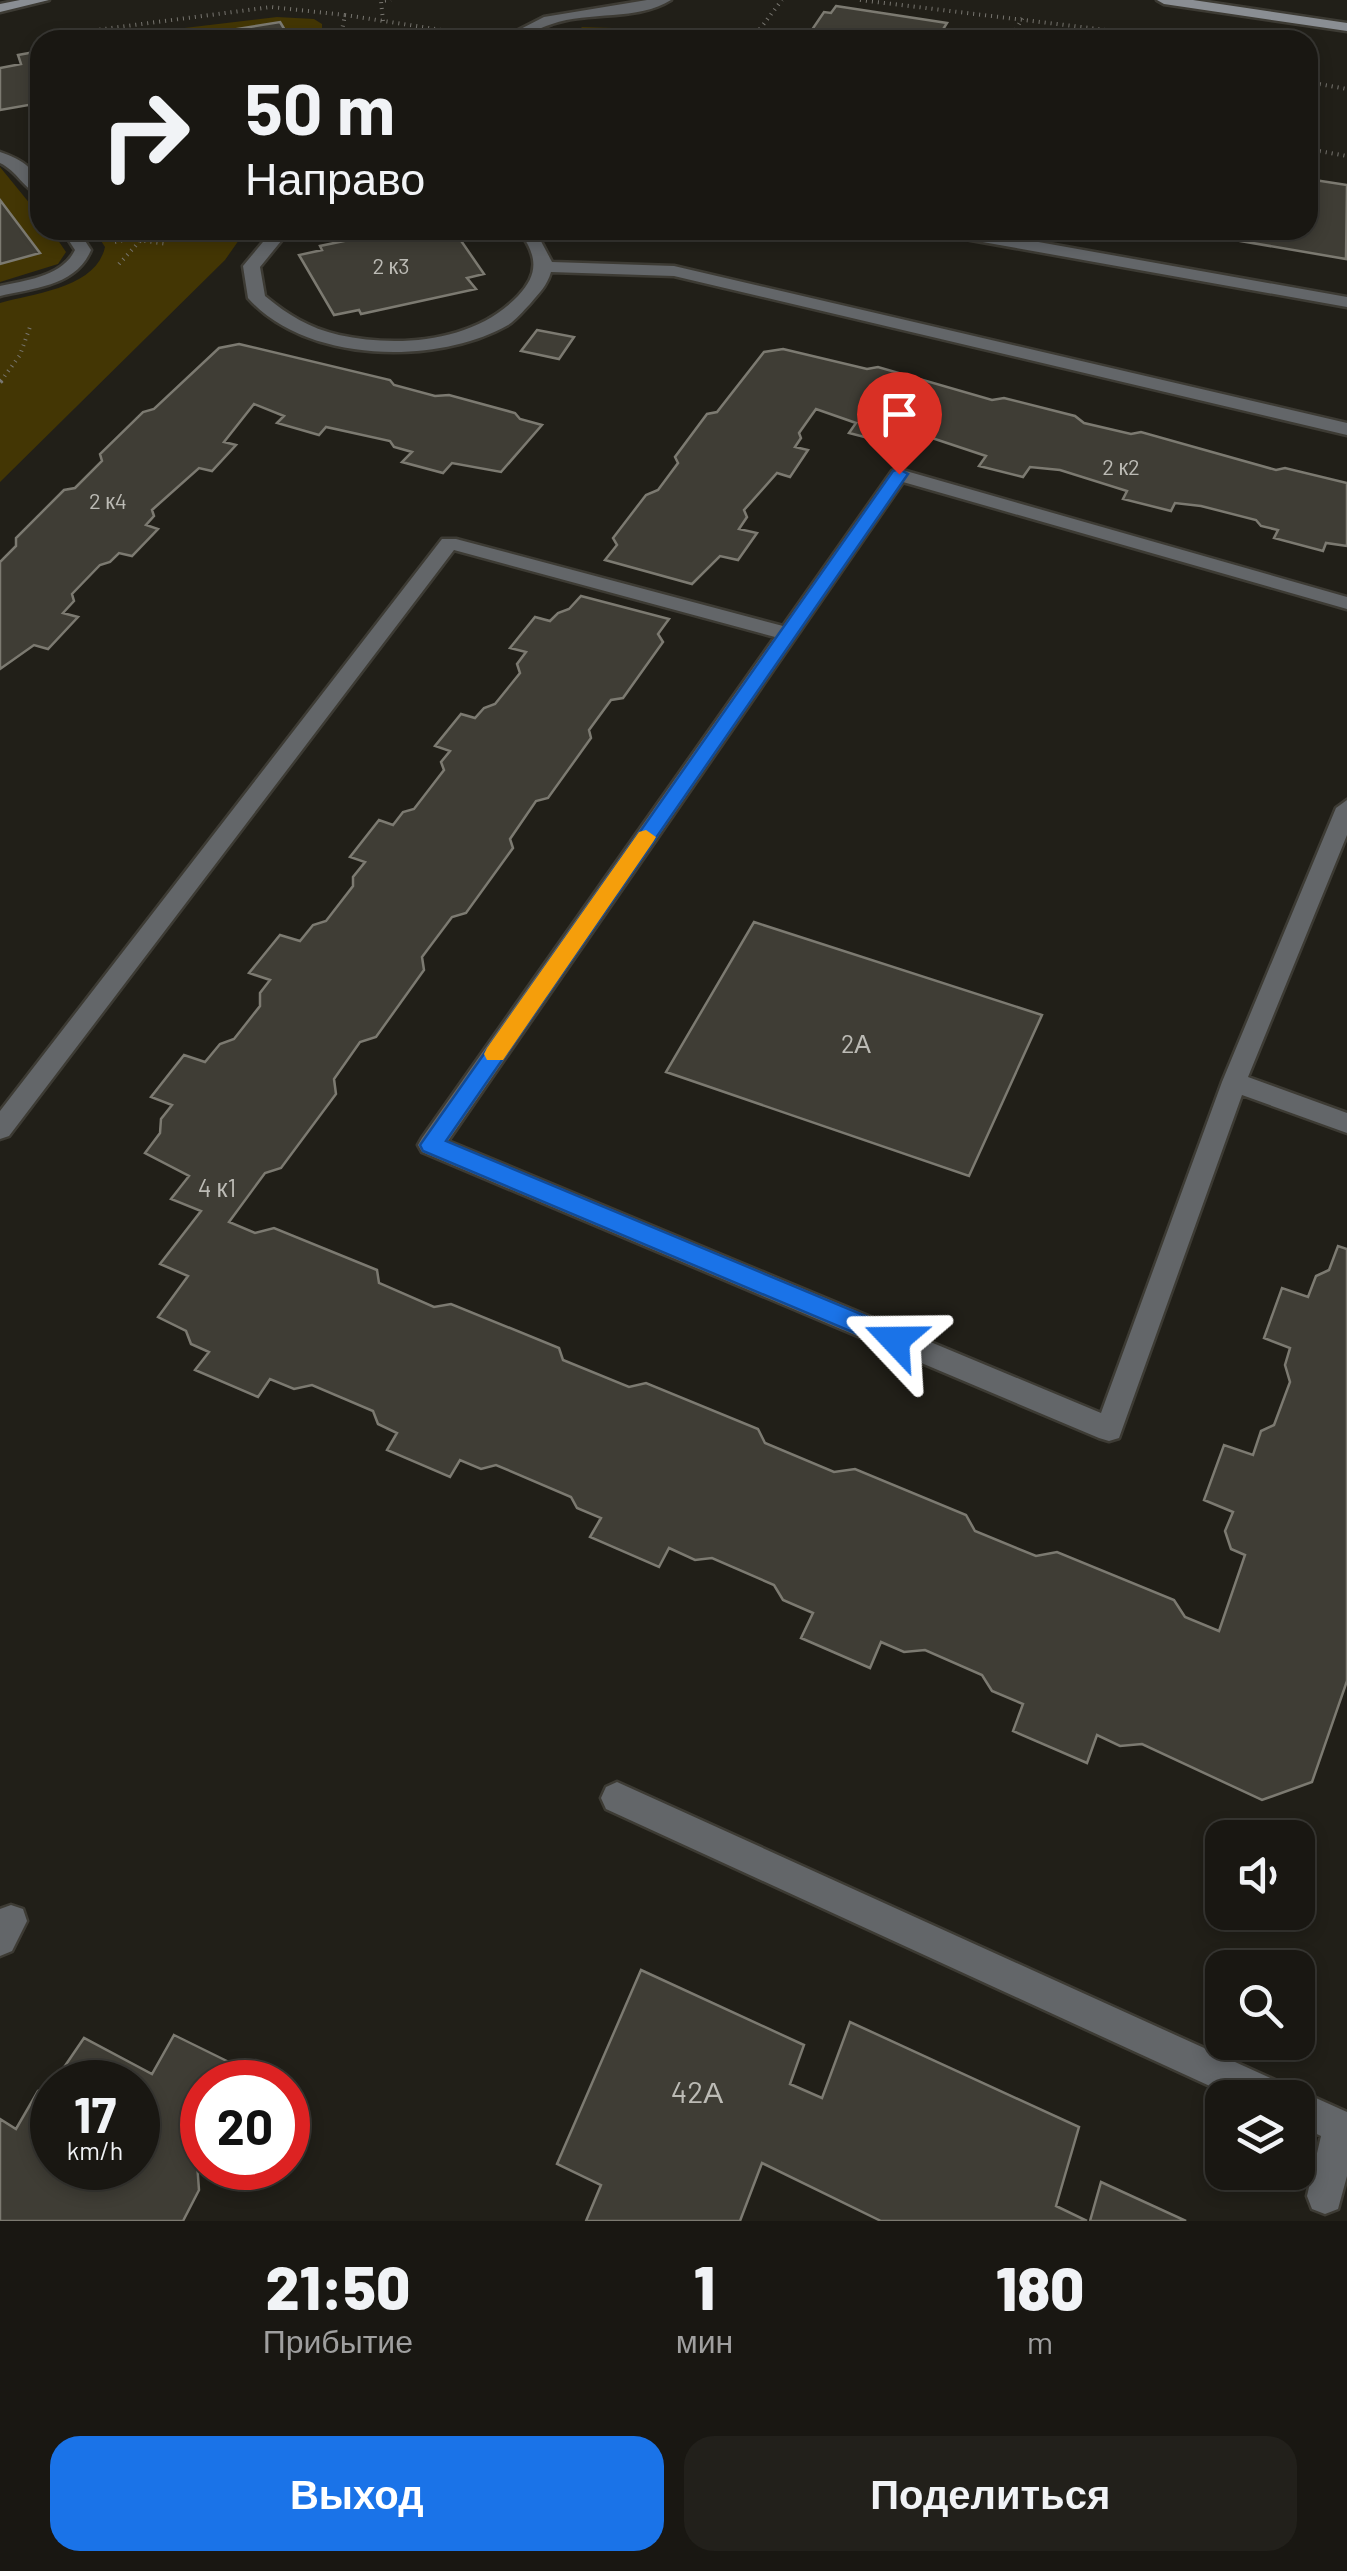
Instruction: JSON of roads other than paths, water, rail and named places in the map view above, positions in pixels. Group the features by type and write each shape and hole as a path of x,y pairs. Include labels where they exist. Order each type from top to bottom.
{"street":[{"path":"0,8 42,0"},
{"path":"1164,0 1347,26"}],"lane":[{"path":"516,30 546,6 568,2 648,4 664,0"},
{"path":"0,157 21,167 30,179"},
{"path":"0,291 70,270 81,260 83,250 76,240"},
{"path":"272,240 260,252 252,284 258,299 289,326 340,343 403,346 477,330 512,313 530,298 544,267 542,252 533,240"},
{"path":"999,240 1347,302"},
{"path":"544,267 674,271 1347,429"},
{"path":"1347,603 899,474 431,1145 1109,1429 1234,1082 1347,808"},
{"path":"0,1130 450,543 788,634"},
{"path":"1234,1082 1347,1123"},
{"path":"617,1798 1236,2080"},
{"path":"1315,2115 1344,2128 1325,2196"}]}
